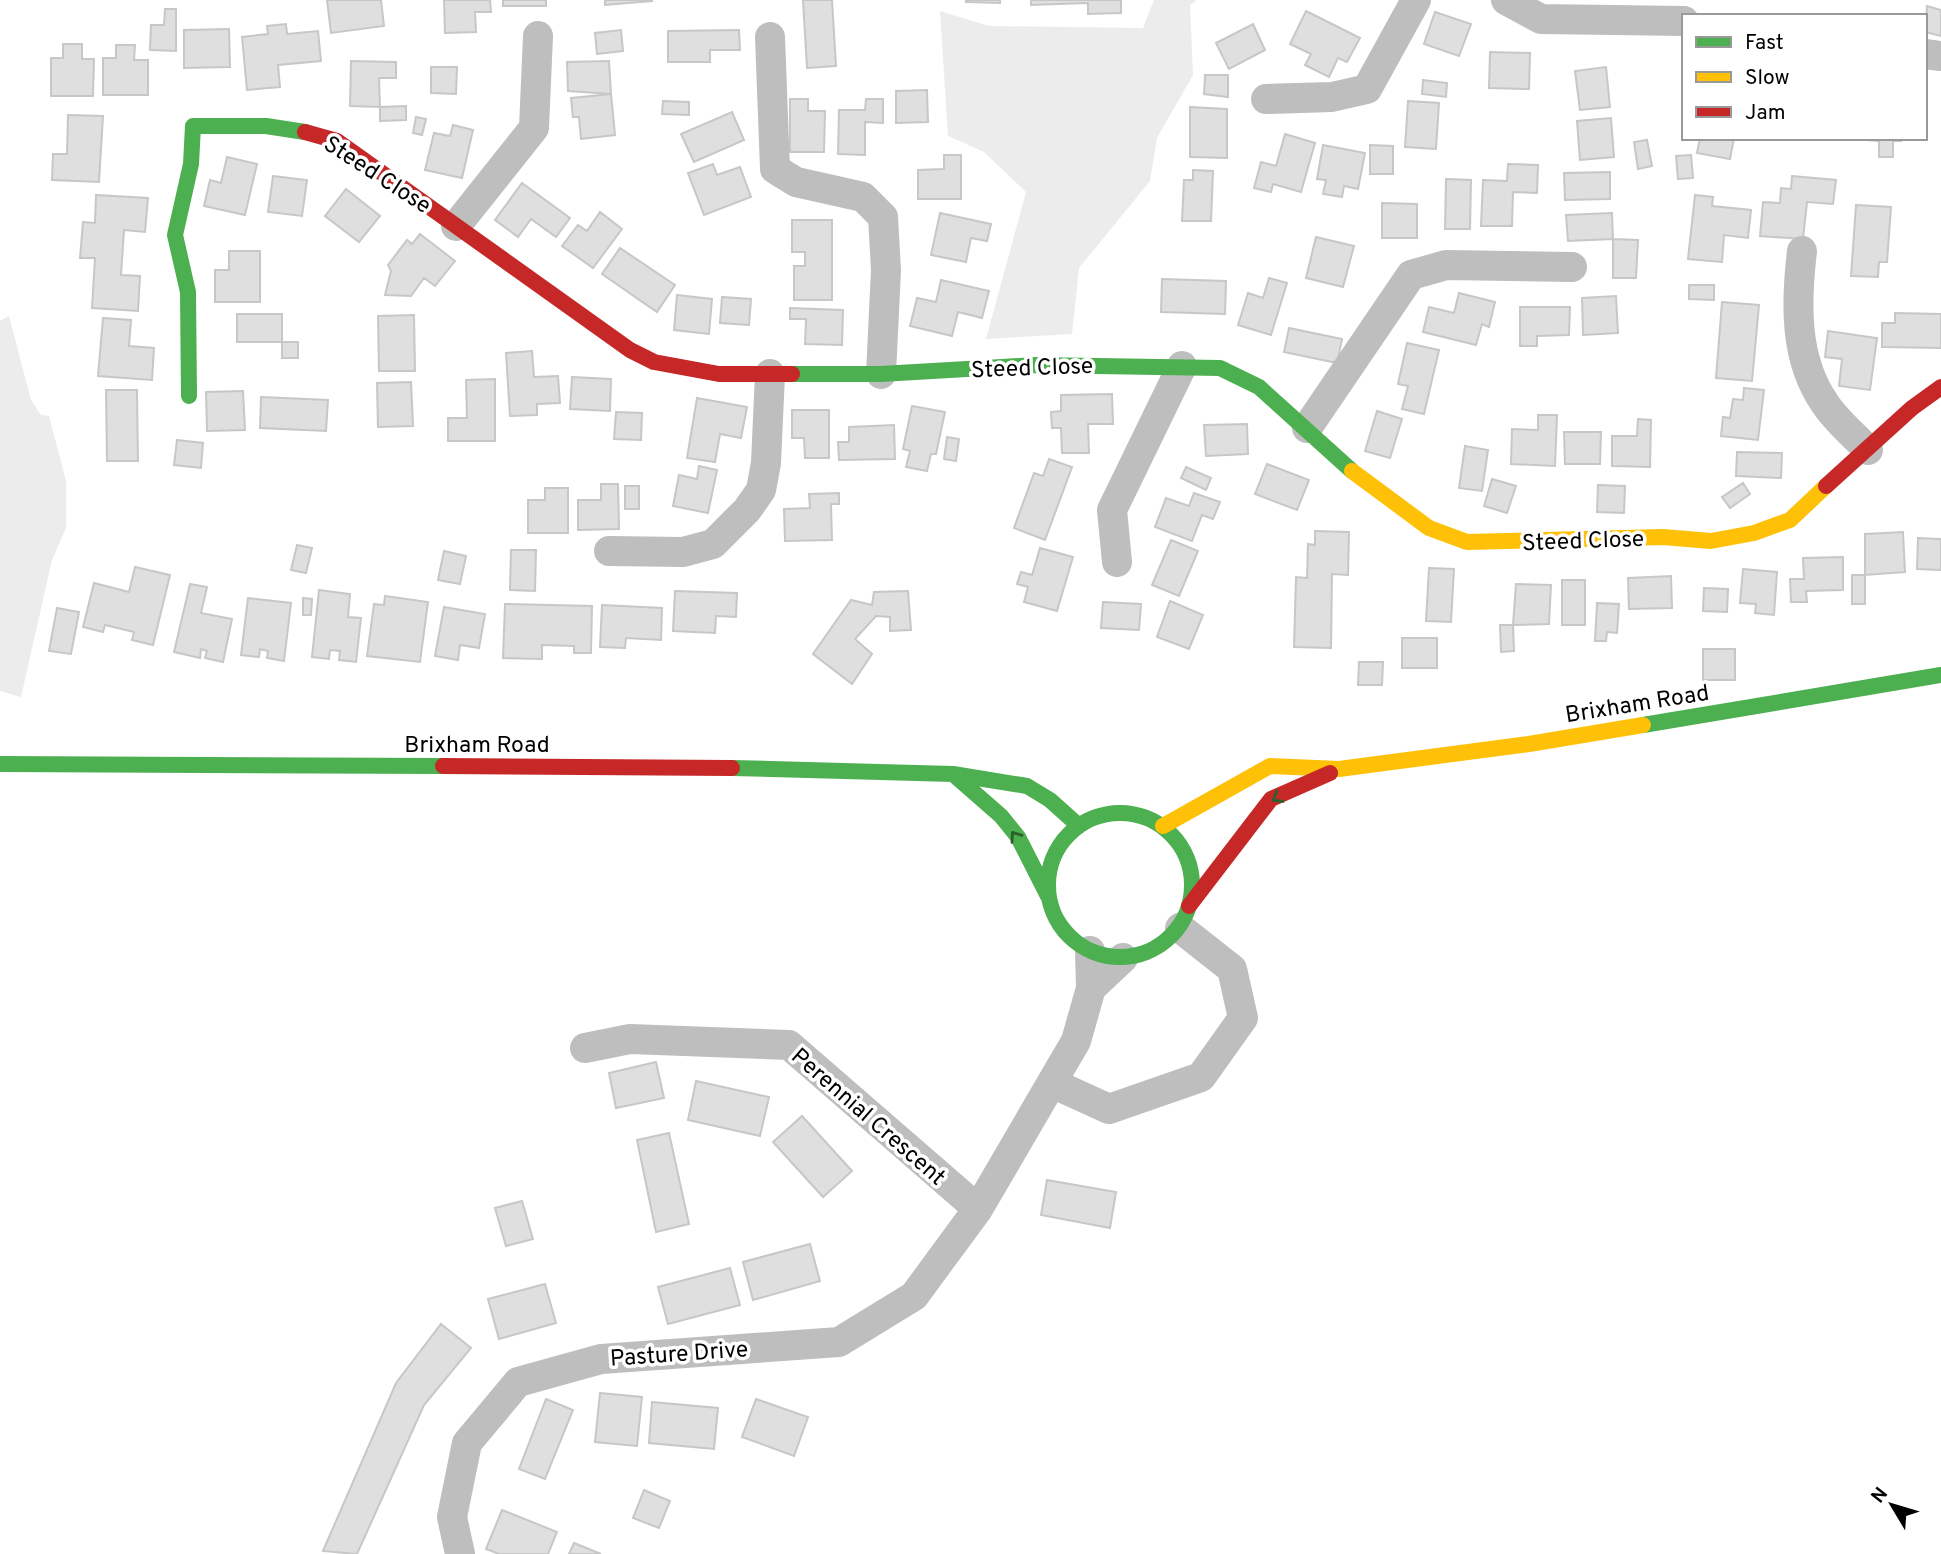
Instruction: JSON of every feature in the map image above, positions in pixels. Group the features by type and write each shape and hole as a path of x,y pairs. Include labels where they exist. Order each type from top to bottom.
{"main road":[{"name":"Steed Close","path":"189,396 188,292 175,235 191,163 193,126 261,123 315,132 337,141 579,315 630,350 654,362 719,374 881,374 1036,365 1220,368 1259,387 1358,477 1399,509 1429,528 1467,542 1663,537 1711,541 1754,533 1790,520 1912,408 1941,387"},
{"name":"Brixham Road","path":"1163,826 1270,766 1339,769 1529,744 1941,675"},
{"name":"Brixham Road","path":"0,764 691,767 953,774 1027,786 1050,800 1079,826"},
{"name":"Brixham Road","path":"953,774 1000,816 1018,837 1062,929 1090,951 1101,956 1123,958 1152,951 1184,917 1271,799 1339,769"},
{"path":"1048,896 1049,872 1057,849 1079,826 1092,818 1121,813 1136,814 1163,826 1185,854 1191,871 1184,917"}],"street":[{"path":"1266,99 1332,97 1367,89 1416,0"},
{"path":"1506,0 1541,19 1682,21"},
{"name":"Steed Close","path":"456,226 534,128 538,36"},
{"path":"770,37 775,169 796,182 863,197 883,217 886,270 881,374"},
{"path":"1802,251 1798,322 1805,365 1824,403 1868,450"},
{"path":"1307,428 1410,275 1446,265 1572,267"},
{"path":"1117,562 1112,510 1182,366"},
{"path":"609,551 683,552 713,544 747,510 761,490 766,463 770,374"},
{"path":"1052,1083 1109,1109 1201,1077 1243,1018 1232,969 1184,917"},
{"path":"1090,951 1091,988"},
{"path":"1091,988 1123,958"},
{"name":"Pasture Drive","path":"460,1554 452,1517 467,1443 518,1382 601,1359 839,1342 914,1296 978,1209 1052,1083 1076,1041 1091,988"},
{"name":"Perennial Crescent","path":"585,1048 630,1039 789,1045 978,1209"}],"shaded area":[{"path":"1154,0 1197,0 1190,5 1193,75 1157,138 1150,181 1079,268 1072,334 986,339 1026,192 984,152 948,136 940,11 989,26 1143,28"},
{"path":"9,316 31,400 41,415 49,416 66,481 66,528 52,560 21,697 0,691 0,321"}],"building":[{"path":"327,0 381,0 384,26 331,33"},
{"path":"444,0 490,0 491,12 475,12 476,32 445,33"},
{"path":"503,0 546,0 546,6 503,6"},
{"path":"605,0 652,0 652,1 605,5"},
{"path":"803,0 832,0 836,66 807,68"},
{"path":"1000,0 1000,3 966,2"},
{"path":"1031,0 1121,0 1121,13 1088,14 1088,3 1031,5"},
{"path":"1927,6 1941,10 1941,36 1927,32"},
{"path":"165,9 176,9 176,51 150,50 151,25 164,25"},
{"path":"1306,11 1360,38 1347,62 1338,58 1329,77 1305,65 1311,54 1290,44"},
{"path":"1435,12 1471,24 1459,56 1424,44"},
{"path":"286,24 287,34 318,31 321,61 278,65 280,87 247,90 242,37 268,34 267,26"},
{"path":"1253,24 1265,50 1229,69 1216,43"},
{"path":"229,29 230,67 184,68 184,30"},
{"path":"621,30 623,51 597,54 595,33"},
{"path":"739,30 740,50 710,50 710,62 668,62 668,31"},
{"path":"63,44 82,44 82,59 94,59 93,96 51,96 51,58 63,58"},
{"path":"116,45 135,45 134,60 148,60 148,95 103,95 103,58 116,58"},
{"path":"1490,52 1530,53 1529,89 1489,88"},
{"path":"351,61 396,62 396,78 379,78 380,107 350,106"},
{"path":"609,61 611,94 568,91 567,62"},
{"path":"431,67 457,67 456,94 431,93"},
{"path":"1606,67 1610,107 1580,110 1575,71"},
{"path":"1205,75 1228,75 1228,97 1204,94"},
{"path":"1423,80 1447,83 1446,97 1422,94"},
{"path":"927,90 928,122 896,123 896,91"},
{"path":"611,94 615,135 581,139 579,117 573,117 571,98"},
{"path":"790,99 808,99 808,111 825,111 824,152 790,152"},
{"path":"866,99 883,99 883,123 865,122 865,155 838,154 839,110 865,110"},
{"path":"663,101 689,102 689,115 662,114"},
{"path":"1408,101 1439,103 1436,149 1405,147"},
{"path":"406,106 406,120 380,121 380,107"},
{"path":"1190,107 1227,109 1227,158 1190,157"},
{"path":"732,112 744,140 694,162 681,134"},
{"path":"68,115 103,116 99,182 52,180 53,154 67,154"},
{"path":"416,117 426,119 422,135 413,133"},
{"path":"1611,118 1614,157 1580,160 1577,121"},
{"path":"453,125 473,130 462,178 425,170 434,133 450,136"},
{"path":"1285,134 1315,143 1301,192 1273,184 1271,192 1254,188 1261,162 1276,166"},
{"path":"1647,140 1652,166 1638,169 1634,142"},
{"path":"1700,140 1734,140 1730,159 1697,153"},
{"path":"1866,140 1901,140 1893,141 1893,157 1879,157 1879,141"},
{"path":"1323,145 1365,153 1358,189 1344,186 1342,197 1323,194 1326,180 1317,179"},
{"path":"1370,145 1393,146 1393,174 1370,174"},
{"path":"944,155 961,155 961,199 918,199 918,170 944,169"},
{"path":"1691,155 1693,178 1678,179 1676,156"},
{"path":"227,157 257,164 245,215 204,206 210,180 221,183"},
{"path":"713,164 717,175 740,167 751,197 704,215 688,173"},
{"path":"1508,164 1538,165 1537,193 1513,192 1512,226 1481,226 1483,180 1507,181"},
{"path":"1193,170 1213,171 1211,221 1182,221 1184,180 1193,180"},
{"path":"1610,172 1610,199 1565,200 1564,173"},
{"path":"273,176 307,180 302,216 268,212"},
{"path":"1792,176 1836,180 1833,204 1807,202 1803,239 1760,236 1763,202 1780,203 1781,188 1791,189"},
{"path":"1446,179 1471,180 1470,229 1445,229"},
{"path":"522,183 570,218 556,237 531,219 518,237 495,220"},
{"path":"346,189 380,216 359,242 325,216"},
{"path":"96,195 148,198 145,232 124,230 121,275 140,276 138,311 92,308 95,258 80,258 83,222 95,223"},
{"path":"1695,195 1713,197 1712,206 1751,210 1748,238 1724,235 1722,262 1688,259"},
{"path":"1382,203 1417,204 1417,238 1382,238"},
{"path":"1856,205 1891,207 1887,262 1879,262 1878,277 1851,276"},
{"path":"600,212 622,229 593,268 562,246 578,225 587,231"},
{"path":"940,213 991,224 987,241 971,238 966,262 931,255"},
{"path":"1612,213 1613,239 1568,241 1566,215"},
{"path":"792,220 832,220 832,300 794,300 794,266 805,266 805,252 792,252"},
{"path":"420,234 455,261 435,286 424,278 411,296 385,295 391,271 388,265 407,240 412,244"},
{"path":"1316,237 1354,246 1343,287 1306,278"},
{"path":"1613,239 1638,240 1636,278 1613,278"},
{"path":"620,248 675,285 657,312 602,274"},
{"path":"229,251 260,251 260,302 215,302 215,270 229,270"},
{"path":"1269,278 1287,283 1271,335 1238,325 1248,293 1263,298"},
{"path":"1162,279 1226,281 1225,314 1161,312"},
{"path":"941,280 989,291 982,318 958,312 952,336 910,326 917,298 936,302"},
{"path":"1689,285 1714,285 1714,300 1689,299"},
{"path":"1459,293 1495,302 1489,327 1482,324 1476,345 1423,332 1429,307 1454,313"},
{"path":"677,295 712,299 709,334 674,330"},
{"path":"1616,296 1618,333 1583,335 1582,298"},
{"path":"722,297 751,299 749,325 720,323"},
{"path":"1722,302 1759,305 1752,381 1716,378"},
{"path":"1520,307 1570,307 1569,335 1537,336 1537,346 1520,346"},
{"path":"790,308 843,310 842,345 805,344 806,319 790,319"},
{"path":"1895,313 1941,314 1941,348 1882,347 1882,323 1895,323"},
{"path":"237,314 282,314 282,342 237,342"},
{"path":"414,315 415,371 379,371 378,316"},
{"path":"103,318 131,320 129,346 154,348 152,380 98,376"},
{"path":"1289,328 1342,339 1337,363 1284,352"},
{"path":"1828,331 1877,338 1870,390 1839,386 1842,359 1825,357"},
{"path":"282,342 298,342 298,358 282,358"},
{"path":"1407,343 1439,350 1424,414 1402,409 1408,386 1398,384"},
{"path":"532,351 534,377 558,376 560,403 537,404 537,415 510,416 506,353"},
{"path":"572,377 611,379 610,411 570,409"},
{"path":"495,379 495,441 448,441 448,418 467,418 466,380"},
{"path":"411,382 413,426 378,427 377,383"},
{"path":"1744,388 1764,390 1758,440 1721,436 1723,417 1730,418 1733,399 1743,400"},
{"path":"106,390 137,390 138,461 107,461"},
{"path":"243,391 245,430 207,431 206,392"},
{"path":"1112,394 1113,424 1088,424 1089,453 1062,453 1061,428 1052,428 1051,412 1061,411 1061,395"},
{"path":"261,397 328,400 326,431 260,428"},
{"path":"697,398 747,407 741,438 720,434 715,462 687,458"},
{"path":"912,406 945,412 936,454 931,454 927,471 906,467 910,451 903,449"},
{"path":"792,410 829,410 829,458 805,458 804,438 792,438"},
{"path":"1377,411 1402,419 1390,458 1365,451"},
{"path":"616,412 642,413 641,440 614,439"},
{"path":"1538,415 1557,415 1555,466 1511,464 1512,429 1538,430"},
{"path":"1638,419 1651,420 1650,467 1612,466 1612,436 1637,436"},
{"path":"1247,424 1248,454 1206,456 1204,425"},
{"path":"894,425 895,459 839,460 838,442 849,442 849,427"},
{"path":"1564,432 1601,432 1600,464 1565,464"},
{"path":"947,437 959,439 956,461 944,459"},
{"path":"177,440 203,443 201,468 174,465"},
{"path":"1465,446 1488,450 1482,491 1459,488"},
{"path":"1737,452 1782,453 1781,478 1736,476"},
{"path":"1049,459 1072,467 1045,540 1014,528 1034,473 1043,476"},
{"path":"1267,464 1309,480 1297,510 1255,494"},
{"path":"699,466 717,470 708,513 673,506 679,475 697,479"},
{"path":"1186,467 1211,478 1206,490 1181,478"},
{"path":"1492,479 1516,486 1507,513 1484,506"},
{"path":"1743,483 1750,494 1730,508 1722,497"},
{"path":"601,484 618,484 619,529 578,530 578,500 601,500"},
{"path":"1598,485 1625,486 1624,513 1597,512"},
{"path":"625,486 639,486 639,509 625,509"},
{"path":"545,488 568,488 568,533 528,533 528,500 545,500"},
{"path":"839,493 839,504 831,504 832,540 785,541 784,509 810,508 809,494"},
{"path":"1194,493 1220,502 1213,519 1202,515 1192,541 1155,527 1166,498 1189,506"},
{"path":"1315,531 1349,532 1348,575 1332,574 1331,648 1294,647 1296,577 1307,578 1308,544 1315,545"},
{"path":"1903,532 1905,572 1865,575 1865,534"},
{"path":"1918,538 1941,539 1941,570 1917,569"},
{"path":"1171,540 1198,551 1179,596 1152,585"},
{"path":"297,545 312,548 306,573 291,570"},
{"path":"1040,548 1073,557 1057,611 1024,602 1028,587 1017,584 1021,572 1032,575"},
{"path":"511,550 536,550 535,591 510,590"},
{"path":"444,551 466,556 460,584 438,580"},
{"path":"1843,557 1843,590 1806,591 1807,602 1791,602 1790,579 1804,579 1803,558"},
{"path":"135,567 170,575 153,645 132,640 134,632 105,625 103,632 83,627 94,583 129,592"},
{"path":"1429,568 1454,569 1451,622 1426,621"},
{"path":"1743,569 1777,572 1774,615 1755,613 1756,604 1740,603"},
{"path":"1852,575 1865,575 1865,604 1852,604"},
{"path":"1671,576 1672,608 1629,609 1628,578"},
{"path":"1562,580 1585,580 1585,625 1562,625"},
{"path":"190,584 207,587 201,613 232,619 223,662 205,658 207,651 201,649 200,658 174,652"},
{"path":"1516,584 1551,585 1549,624 1513,625"},
{"path":"1704,588 1728,589 1727,612 1703,611"},
{"path":"319,590 350,594 348,617 361,618 356,662 339,660 340,651 330,650 329,659 312,657"},
{"path":"675,591 737,593 736,617 716,616 715,633 673,631"},
{"path":"908,591 911,630 890,631 890,617 876,616 855,639 872,654 852,684 813,654 851,600 872,605 874,592"},
{"path":"385,596 428,602 420,662 367,656 374,604 384,605"},
{"path":"248,598 291,603 284,661 267,658 268,651 260,649 259,657 241,655"},
{"path":"303,598 312,599 311,615 303,615"},
{"path":"1170,601 1203,615 1189,649 1157,637"},
{"path":"1103,602 1141,604 1139,630 1101,628"},
{"path":"1597,603 1619,604 1617,633 1607,632 1606,641 1595,641"},
{"path":"505,604 592,606 591,653 574,653 574,646 542,645 542,659 503,658"},
{"path":"602,605 662,608 661,640 626,638 625,648 600,647"},
{"path":"444,607 485,614 479,648 460,645 458,660 435,656"},
{"path":"57,608 79,612 71,654 49,651"},
{"path":"1500,625 1513,625 1514,651 1501,652"},
{"path":"1402,638 1437,638 1437,668 1402,668"},
{"path":"1703,649 1735,649 1735,680 1703,680"},
{"path":"1359,662 1383,662 1382,685 1358,685"},
{"path":"656,1062 664,1098 616,1108 609,1073"},
{"path":"696,1081 769,1097 760,1136 688,1120"},
{"path":"802,1116 852,1171 823,1197 773,1142"},
{"path":"669,1133 689,1224 656,1232 637,1140"},
{"path":"1047,1180 1116,1192 1110,1228 1041,1215"},
{"path":"522,1201 533,1239 506,1246 495,1208"},
{"path":"810,1244 820,1281 753,1300 743,1262"},
{"path":"730,1268 740,1305 668,1324 658,1287"},
{"path":"545,1284 556,1323 499,1339 488,1299"},
{"path":"441,1324 471,1348 424,1405 357,1554 323,1551 396,1383"},
{"path":"600,1393 642,1397 637,1446 595,1442"},
{"path":"546,1399 573,1410 545,1479 519,1469"},
{"path":"756,1399 808,1417 794,1456 742,1437"},
{"path":"652,1402 718,1408 714,1449 649,1443"},
{"path":"644,1490 670,1501 659,1528 633,1518"},
{"path":"502,1510 557,1532 548,1554 499,1554 486,1549"},
{"path":"574,1543 601,1554 569,1554"}],"traffic: fast":[{"path":"189,396 188,292 175,235 191,164 193,126 266,126 305,132"},
{"path":"792,374 881,374 1036,365 1220,368 1259,387 1352,471"},
{"path":"1643,725 1941,675"},
{"path":"0,764 443,766"},
{"path":"732,768 953,774 1027,786 1050,800 1079,826"},
{"path":"953,774 1001,816 1018,837 1048,896"},
{"path":"1120,813 1148,818 1171,834 1187,857 1192,885 1187,913 1171,936 1148,952 1120,957 1092,952 1069,936 1053,913 1048,885 1053,857 1069,834 1092,818 1120,813"}],"traffic: slow":[{"path":"1352,471 1429,528 1467,542 1663,537 1711,541 1754,533 1790,520 1826,486"},
{"path":"1163,826 1270,766 1339,769 1529,744 1643,725"}],"traffic: jam":[{"path":"305,132 337,141 630,350 654,362 719,374 792,374"},
{"path":"1826,486 1912,408 1941,387"},
{"path":"443,766 732,768"},
{"path":"1189,906 1271,799 1330,773"}]}
